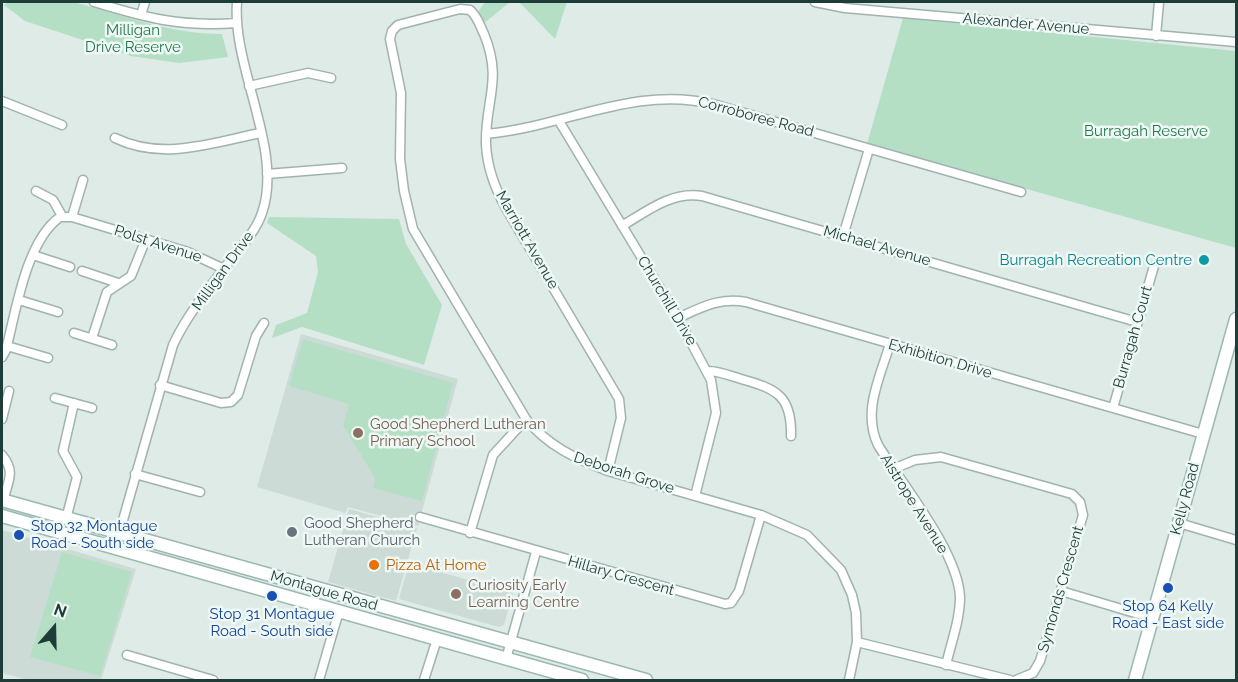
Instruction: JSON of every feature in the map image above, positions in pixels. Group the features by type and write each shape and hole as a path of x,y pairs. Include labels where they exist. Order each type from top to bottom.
{"main road":[{"name":"Kelly Road","path":"1135,681 1236,319"},
{"name":"Montague Road","path":"2,501 646,681"},
{"name":"Montague Road","path":"2,516 582,681"},
{"path":"339,611 343,597"}],"street":[{"path":"94,2 185,25 236,23"},
{"path":"141,15 145,2"},
{"name":"Milligan Drive","path":"115,548 160,385 181,330 260,220 267,193 267,174 260,133 236,23 237,2"},
{"name":"Alexander Avenue","path":"815,2 1236,42"},
{"path":"1156,36 1159,2"},
{"name":"Marriott Avenue","path":"392,31 404,23 460,9 473,12 490,49 494,64 494,83 486,134 490,171 502,201 619,399 621,418 608,471"},
{"name":"Deborah Grove","path":"392,31 390,39 401,93 400,159 404,191 413,229 526,419 559,449 608,471 761,514 801,531 841,570 855,603 857,642 849,681"},
{"path":"249,86 305,73 331,78"},
{"name":"Corroboree Road","path":"486,134 526,129 634,101 677,98 713,104 1022,192"},
{"path":"2,101 62,125"},
{"name":"Churchill Drive","path":"559,120 708,371 714,389 716,413 695,496"},
{"path":"115,138 138,147 167,150 195,147 260,133"},
{"path":"843,236 869,149"},
{"path":"267,174 342,168"},
{"path":"72,217 83,180"},
{"path":"2,357 33,255 46,230 62,216 53,200 36,191"},
{"name":"Michael Avenue","path":"622,226 666,201 695,195 1137,322"},
{"name":"Polst Avenue","path":"62,216 146,238 194,254 224,269"},
{"path":"92,338 105,295 118,283 133,274 146,238"},
{"path":"33,255 70,267"},
{"name":"Burragah Court","path":"1113,408 1154,266"},
{"path":"82,271 118,283"},
{"path":"19,300 58,312"},
{"name":"Exhibition Drive","path":"678,318 714,302 738,301 1203,434"},
{"path":"160,385 221,403 231,402 238,395 256,336 264,323"},
{"path":"74,333 112,345"},
{"name":"Aistrope Avenue","path":"890,344 870,415 874,438 939,539 958,587 958,611 946,664"},
{"path":"7,346 48,358"},
{"path":"708,371 774,390 786,404 792,436"},
{"path":"2,419 9,391"},
{"path":"55,398 92,408"},
{"path":"66,519 77,477 63,451 74,403"},
{"path":"470,533 493,455 526,419"},
{"path":"2,455 11,471 2,501"},
{"name":"Symonds Crescent","path":"893,470 915,460 941,457 1077,497 1082,506 1083,515 1037,669 1029,676 1016,681"},
{"path":"135,474 201,492"},
{"name":"Hillary Crescent","path":"420,517 711,602 729,604 740,591 761,514"},
{"path":"1179,523 1236,540"},
{"path":"506,658 536,552"},
{"path":"1061,591 1152,618"},
{"path":"319,681 339,611"},
{"path":"424,681 437,639"},
{"path":"857,642 1010,681"},
{"path":"128,655 213,681"}],"shaded area":[{"name":"Good Shepherd Lutheran Primary School","path":"301,334 458,379 418,526 348,507 345,513 257,487"},
{"path":"349,509 417,528 396,601 328,582"},
{"path":"2,530 136,569 101,680 29,680 2,673"},
{"name":"Curiosity Early Learning Centre","path":"409,563 513,593 504,625 499,627 399,599"}],"green space":[{"name":"Milligan Drive Reserve","path":"8,2 73,2 183,31 222,34 228,57 179,63 131,56 25,21 4,5"},
{"path":"485,2 510,2 483,24 478,12"},
{"path":"519,2 567,2 555,39"},
{"name":"Burragah Reserve","path":"903,18 1236,51 1236,248 867,144"},
{"path":"269,217 399,219 406,244 442,305 424,365 302,327 272,338 276,325 307,313 318,272 316,256 267,223"},
{"path":"303,339 453,383 422,501 373,488 375,478 343,425 349,404 289,386"},
{"path":"62,552 132,572 100,676 30,657"}],"place":[{"name":"Burragah Recreation Centre","path":"1204,260"},
{"name":"Good Shepherd Lutheran Primary School","path":"358,433"},
{"name":"Good Shepherd Lutheran Church","path":"292,532"},
{"name":"Stop 32 Montague Road - South side","path":"19,535"},
{"name":"Pizza At Home","path":"374,565"},
{"name":"Stop 64 Kelly Road - East side","path":"1168,588"},
{"name":"Curiosity Early Learning Centre","path":"456,594"},
{"name":"Stop 31 Montague Road - South side","path":"272,596"}]}
